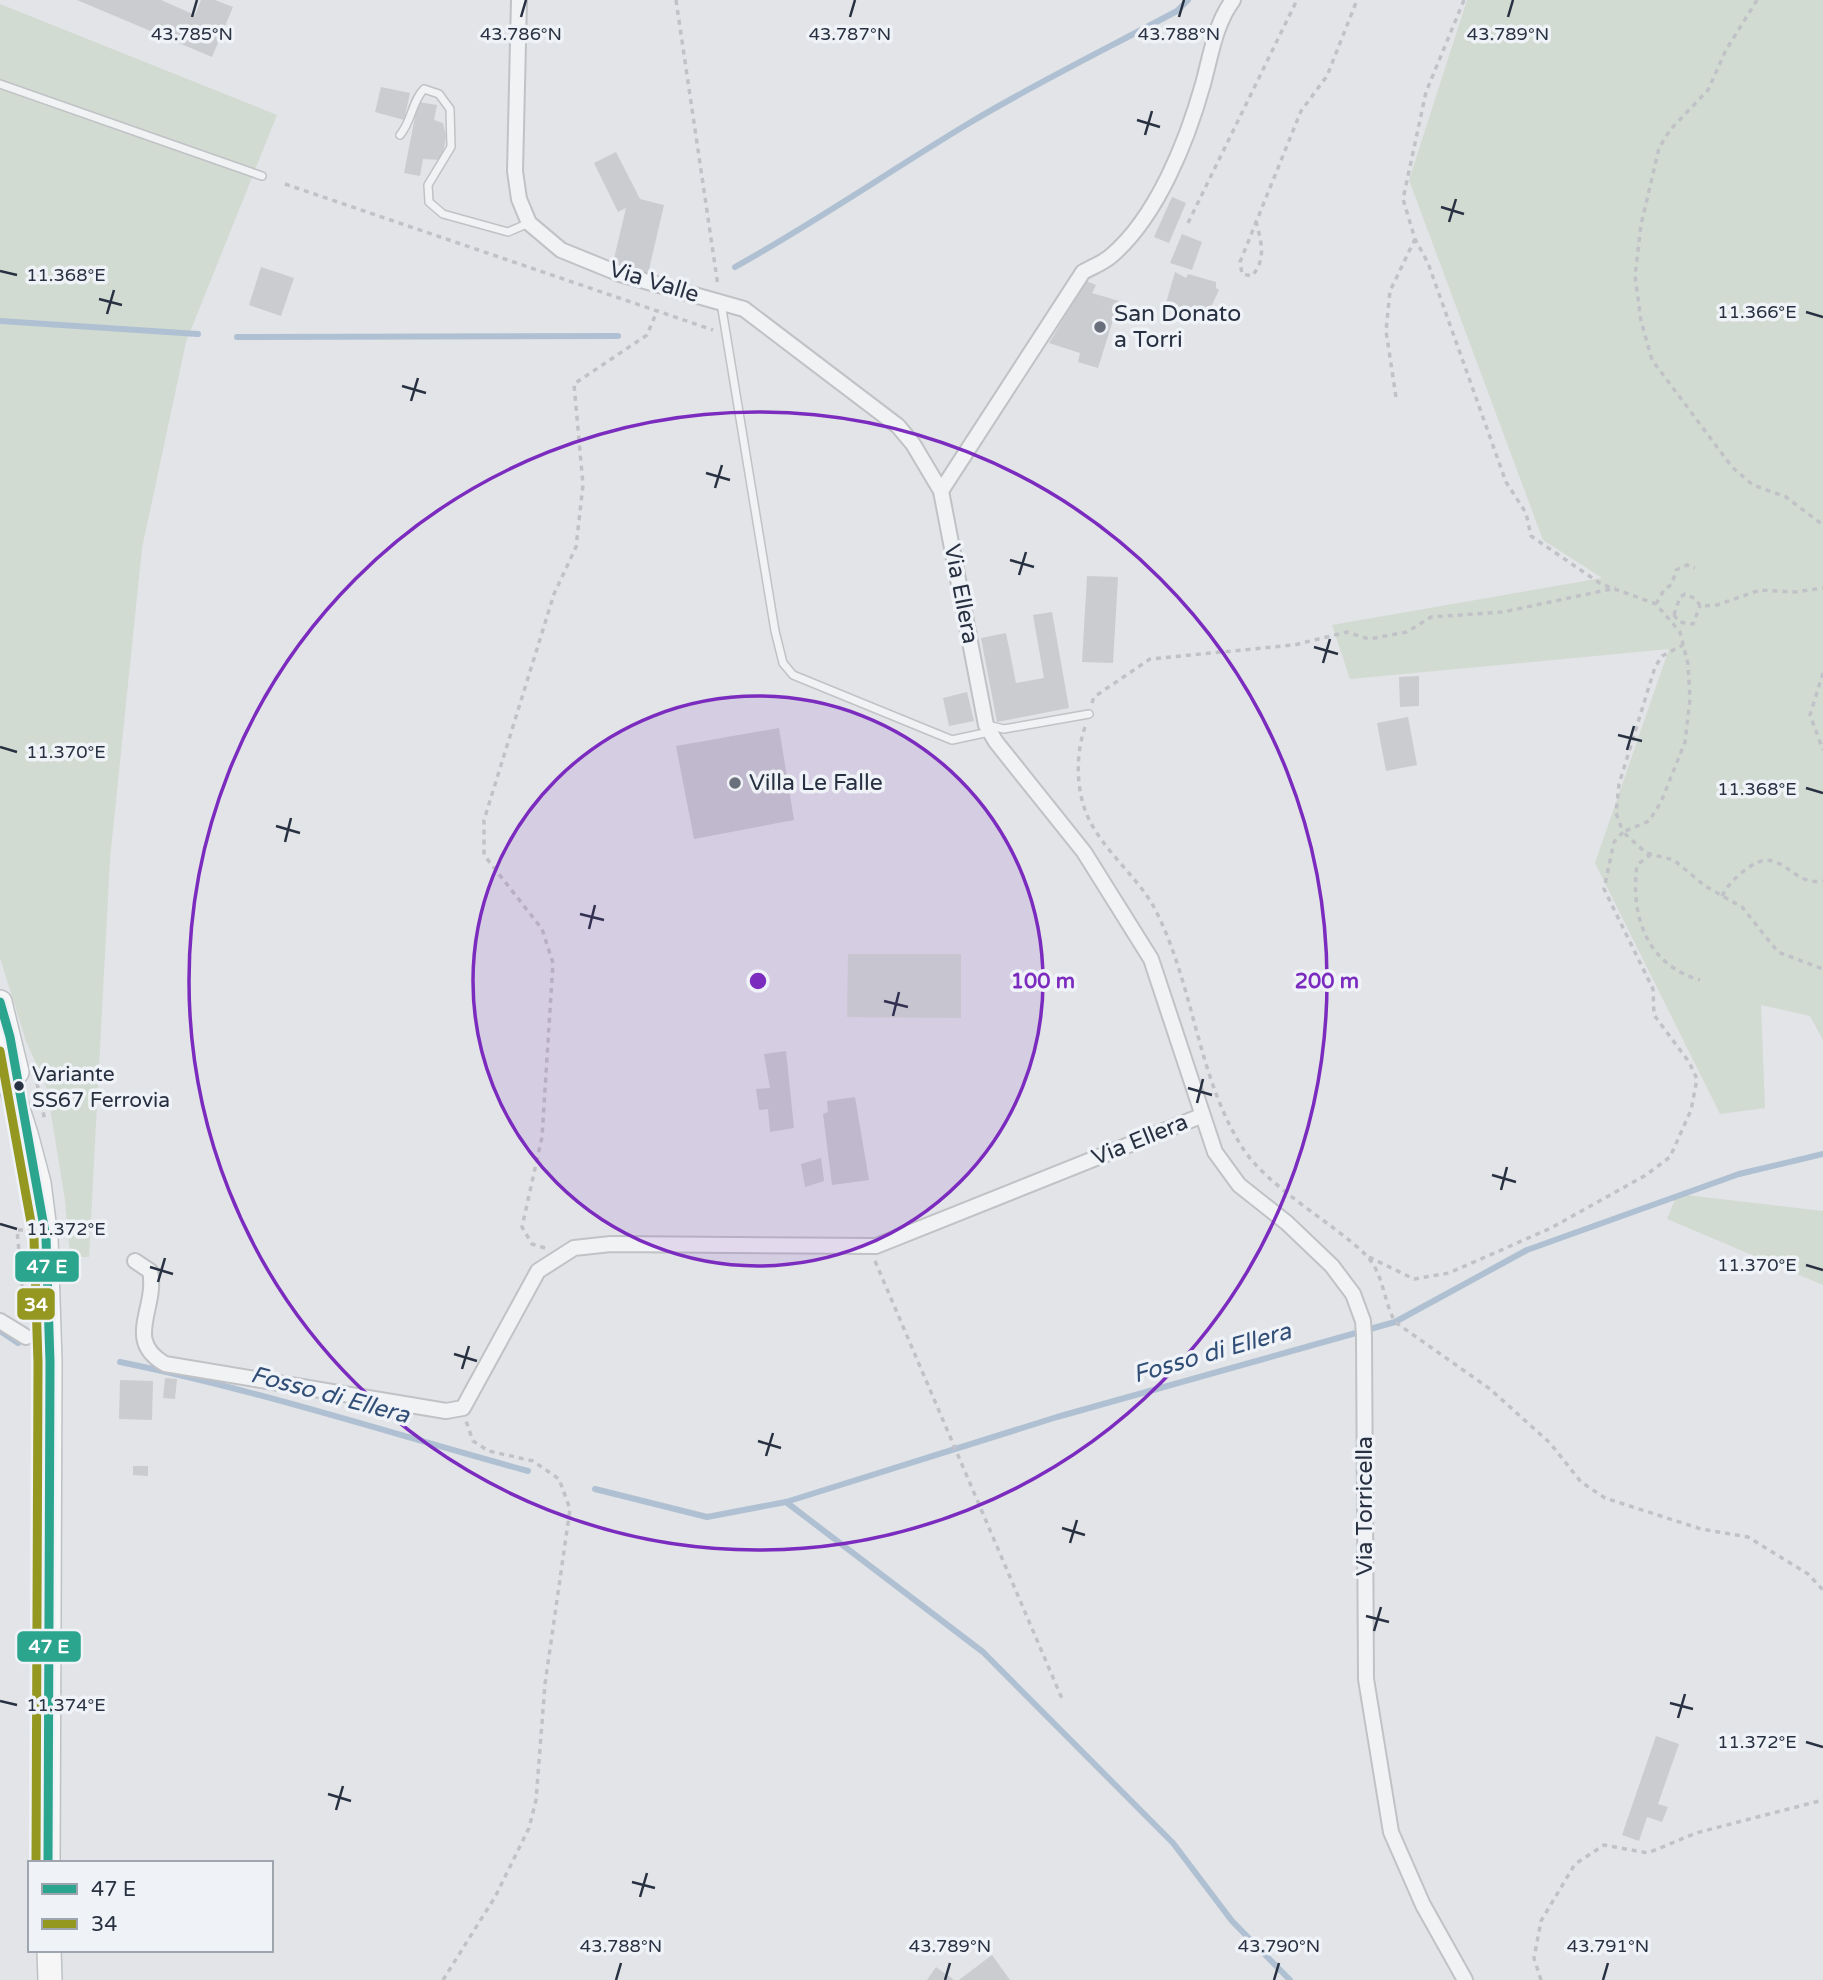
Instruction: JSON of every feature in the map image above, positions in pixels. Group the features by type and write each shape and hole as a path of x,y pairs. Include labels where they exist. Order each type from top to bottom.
{"main road":[{"path":"0,1002 10,1037 26,1134"},
{"path":"0,1053 26,1134 38,1183 46,1238 50,1307 48,1861"},
{"path":"50,1952 50,1980"}],"street":[{"path":"519,0 515,172 519,199 529,223"},
{"path":"941,491 1083,272 1110,257 1137,229 1170,171 1194,116 1222,15 1233,0"},
{"name":"Via Valle","path":"529,223 561,250 620,274 744,309 898,426 913,444 941,491"},
{"name":"Via Ellera","path":"463,1408 538,1272 574,1248 611,1244 869,1247 1202,1116 1151,959 1084,852 988,728 941,491"},
{"name":"Via Torricella","path":"1202,1116 1215,1152 1239,1185 1287,1223 1332,1266 1353,1294 1364,1328 1366,1679 1391,1832 1423,1905 1464,1979"},
{"path":"135,1261 150,1271 153,1282 142,1339 150,1356 165,1364 422,1409 463,1408"},
{"path":"0,1321 26,1337"}],"lane":[{"path":"0,84 262,176"},
{"path":"400,135 410,124 418,95 424,89 439,94 450,109 450,147 428,185 429,202 443,214 508,232 529,223"},
{"path":"720,302 775,631 783,663 793,675 952,740 988,728 1004,729 1089,714"}],"path":[{"path":"676,0 720,302"},
{"path":"1188,223 1297,0"},
{"path":"1256,221 1263,253 1259,267 1252,276 1242,274 1240,262 1256,221 1301,111 1327,76 1357,0"},
{"path":"1464,0 1426,92 1403,198 1415,239 1428,263 1506,482 1527,513 1531,536 1601,584 1616,589 1656,604 1680,632 1690,699 1685,742 1661,802 1649,821 1623,831 1614,842 1604,888 1653,989 1654,1015 1689,1062 1697,1079 1691,1110 1670,1157 1646,1175 1551,1228 1449,1273 1414,1279 1367,1256 1275,1181 1243,1150 1222,1111 1174,951 1154,907 1086,813 1077,780 1083,734 1094,697 1150,659 1294,645 1347,632 1369,639 1407,632 1432,617 1503,611 1616,589"},
{"path":"1757,0 1726,50 1708,90 1670,130 1659,148 1642,225 1635,276 1652,360 1732,467 1753,485 1786,496 1823,524"},
{"path":"285,184 725,334"},
{"path":"1396,397 1386,331 1390,291 1415,239"},
{"path":"564,1254 532,1244 522,1227 542,1137 552,962 542,929 484,855 484,820 554,594 576,547 583,485 574,384 647,335 657,311"},
{"path":"1656,604 1664,590 1672,584 1676,570 1687,565 1695,568"},
{"path":"1700,606 1717,605 1760,590 1796,592 1823,588"},
{"path":"1674,615 1680,597 1685,594 1696,599 1700,606"},
{"path":"1674,615 1679,622 1693,624 1700,606"},
{"path":"1668,616 1674,615"},
{"path":"1683,645 1662,656 1655,667 1619,784 1616,813 1623,831 1651,854 1674,860 1722,896 1742,907 1778,952 1823,970"},
{"path":"1823,673 1810,715 1823,750"},
{"path":"1651,854 1637,865 1636,887 1641,923 1652,950 1659,958 1689,977 1700,980"},
{"path":"1722,896 1736,876 1758,860 1773,860 1797,876 1823,881"},
{"path":"23,1230 16,1230 23,1293"},
{"path":"869,1247 1063,1701"},
{"path":"1367,1256 1379,1273 1395,1322 1490,1389 1550,1443 1581,1482 1605,1498 1701,1529 1748,1537 1808,1574 1823,1590"},
{"path":"68,1261 81,1261"},
{"path":"443,1980 495,1897 529,1828 536,1800 545,1684 570,1509 559,1479 533,1461 489,1451 473,1441 463,1408"},
{"path":"1541,1980 1534,1958 1541,1921 1576,1864 1604,1844 1648,1853 1696,1833 1823,1800"}],"shaded area":[{"path":"1467,0 1823,0 1823,1040 1810,1016 1761,1005 1765,1108 1720,1114 1595,863 1669,649 1350,679 1332,625 1602,578 1543,540 1409,180"},
{"path":"0,4 277,115 186,342 142,548 110,859 89,1257 70,1257 65,1200 47,1089 26,1041 0,958"},
{"path":"848,954 961,954 961,1018 847,1017"},
{"path":"1677,1194 1823,1211 1823,1285 1667,1219"}],"building":[{"path":"77,0 161,0 195,15 201,0 215,0 233,7 212,57"},
{"path":"381,87 410,93 404,120 375,112"},
{"path":"418,102 437,105 434,120 443,123 446,136 442,160 423,159 420,176 404,173"},
{"path":"616,152 640,199 664,205 647,278 612,267 626,208 618,212 594,163"},
{"path":"1172,197 1186,203 1169,243 1154,237"},
{"path":"1182,234 1202,242 1192,270 1170,263"},
{"path":"261,267 294,278 281,316 249,305"},
{"path":"1175,272 1186,278 1188,274 1216,282 1216,288 1219,290 1205,320 1166,303"},
{"path":"1086,281 1096,285 1092,293 1119,301 1098,368 1078,362 1080,353 1049,343"},
{"path":"1087,576 1118,577 1113,663 1082,662"},
{"path":"1052,612 1069,708 997,722 981,638 1006,633 1016,683 1044,678 1033,615"},
{"path":"1419,676 1419,706 1400,707 1399,677"},
{"path":"967,692 974,721 949,726 943,698"},
{"path":"1408,717 1417,765 1386,771 1377,723"},
{"name":"Villa Le Falle","path":"779,728 794,820 694,839 676,746"},
{"path":"786,1051 794,1128 770,1132 768,1109 759,1110 756,1089 770,1088 764,1054"},
{"path":"855,1097 869,1180 832,1185 823,1114 828,1112 827,1101"},
{"path":"821,1158 824,1181 805,1187 801,1164"},
{"path":"165,1378 177,1379 175,1399 163,1398"},
{"path":"120,1380 153,1381 152,1420 119,1419"},
{"path":"133,1466 148,1466 148,1476 133,1475"},
{"path":"1656,1736 1679,1744 1658,1804 1668,1807 1662,1822 1647,1817 1639,1841 1622,1835"},
{"path":"992,1955 1010,1980 959,1980"},
{"path":"936,1967 954,1980 927,1980"}],"waterway":[{"path":"735,267 971,122 1177,11 1188,0"},
{"path":"0,321 198,334"},
{"path":"237,337 618,336"},
{"name":"Fosso di Ellera","path":"595,1489 707,1517 786,1502 1057,1417 1395,1322 1527,1250 1739,1174 1823,1154"},
{"name":"Fosso di Ellera","path":"0,1331 18,1343"},
{"name":"Fosso di Ellera","path":"120,1362 274,1399 528,1471"},
{"path":"786,1502 983,1652 1173,1843 1232,1921 1290,1980"}],"transit line":[{"path":"0,1002 10,1037 46,1238 50,1362 48,1861"},
{"name":"34","path":"0,1051 34,1239 38,1362 36,1861"}],"place":[{"name":"San Donato a Torri","path":"1100,327"},
{"name":"Villa Le Falle","path":"735,783"},
{"name":"Variante SS67 Ferrovia","path":"19,1086"}]}
